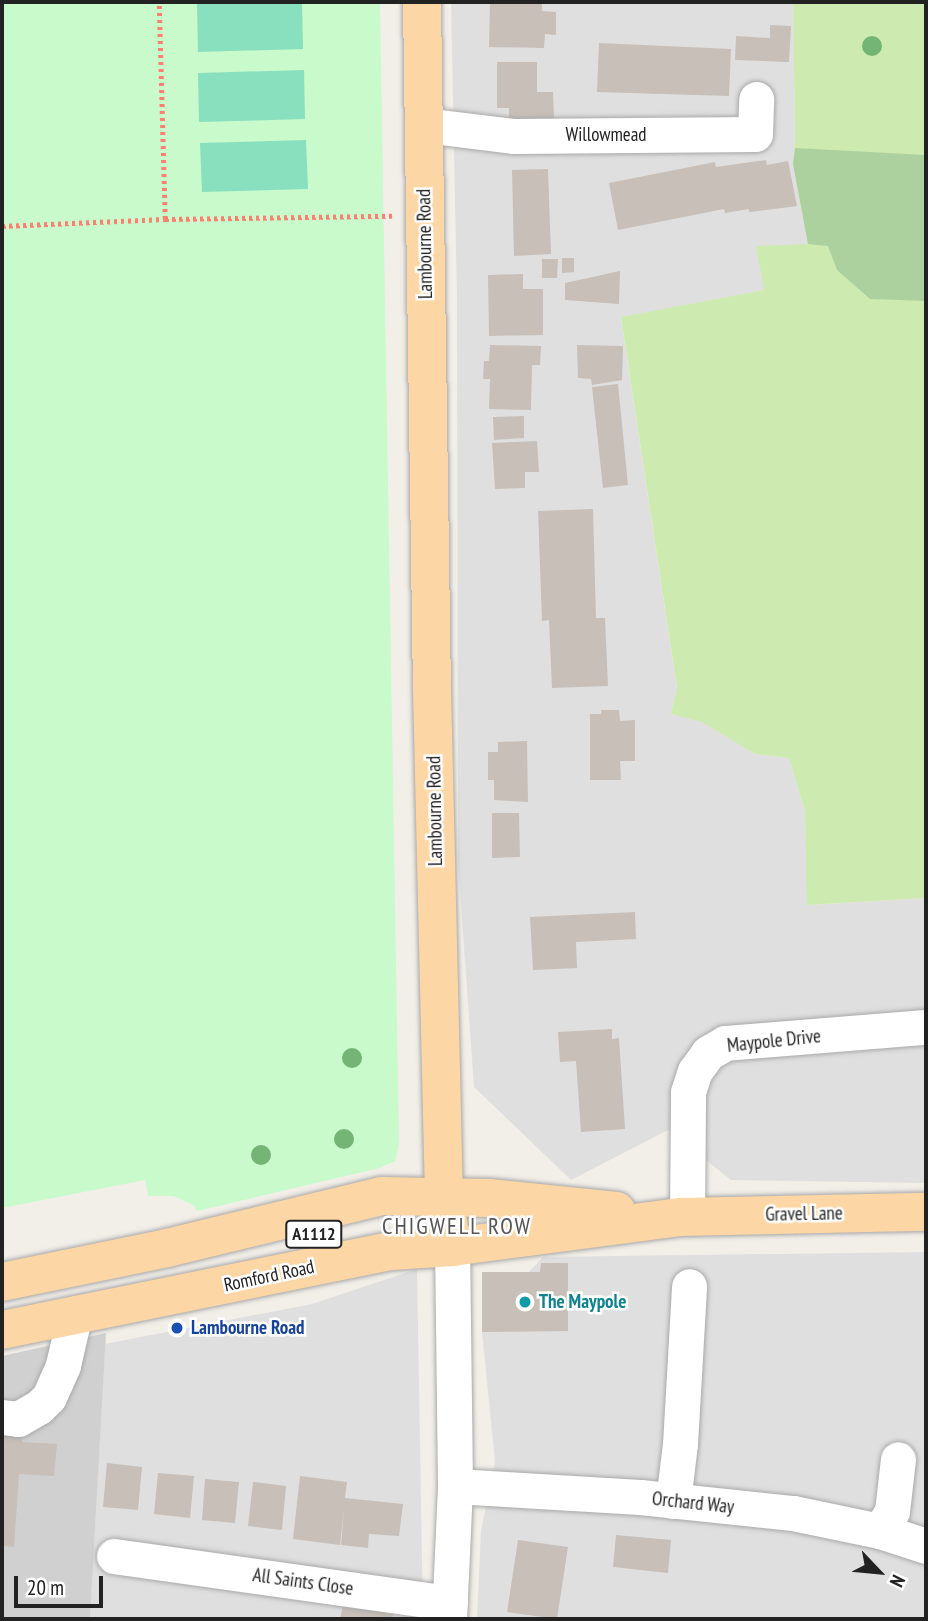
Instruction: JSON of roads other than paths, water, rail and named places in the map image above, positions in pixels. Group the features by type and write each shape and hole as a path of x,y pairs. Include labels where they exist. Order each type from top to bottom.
{"main road":[{"name":"Lambourne Road","path":"422,2 430,572 444,1197 452,1247"},
{"name":"Romford Road","path":"2,1282 167,1248 382,1196 444,1197"},
{"name":"Gravel Lane","path":"444,1197 489,1198 684,1217"},
{"name":"Gravel Lane","path":"452,1247 684,1217 926,1212"},
{"name":"Romford Road","path":"167,1248 200,1254 411,1219 452,1247"},
{"name":"Romford Road","path":"2,1330 75,1313 393,1251 452,1247"}],"street":[{"name":"Willowmead","path":"424,125 514,136 755,134 756,99"},
{"name":"Maypole Drive","path":"684,1217 688,1092 695,1071 708,1053 725,1043 926,1027"},
{"name":"Lambourne Road","path":"450,1611 455,1486 452,1247"},
{"path":"673,1501 680,1444 689,1286"},
{"path":"2,1417 19,1419 39,1407 49,1396 63,1365 75,1313"},
{"path":"880,1531 892,1511 898,1459"},
{"name":"Orchard Way","path":"455,1486 673,1501 793,1513 880,1531 926,1546"},
{"name":"All Saints Close","path":"114,1556 450,1611"}],"place":[{"name":"The Maypole","path":"525,1302"},
{"name":"Lambourne Road","path":"177,1328"}],"district":[{"name":"CHIGWELL ROW","path":"457,1226"}]}
